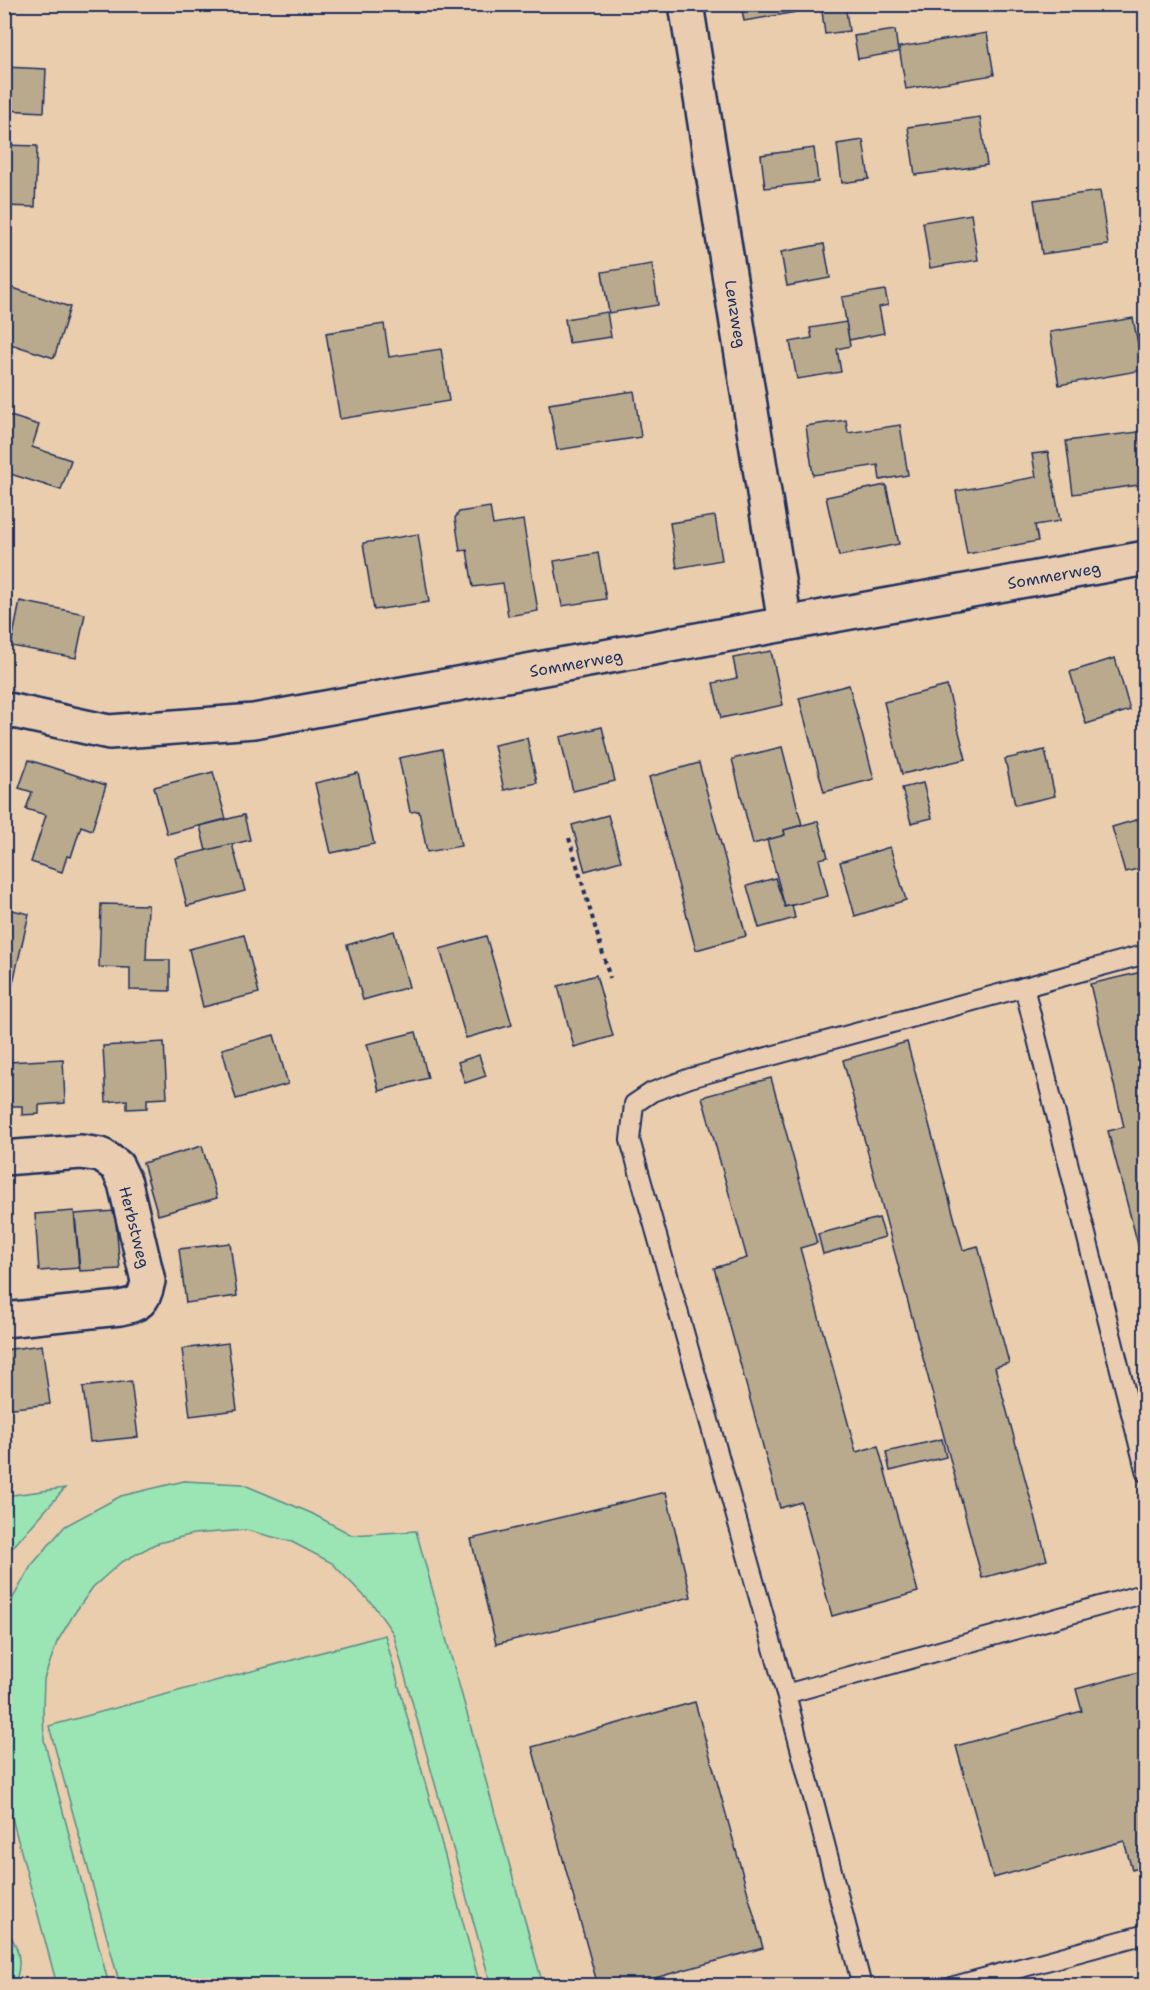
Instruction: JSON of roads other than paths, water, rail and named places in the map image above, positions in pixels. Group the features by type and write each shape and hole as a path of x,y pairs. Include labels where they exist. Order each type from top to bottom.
{"street":[{"name":"Lenzweg","path":"686,4 785,624"},
{"name":"Sommerweg","path":"4,709 110,732 254,721 1146,558"},
{"name":"Herbstweg","path":"4,1158 81,1152 101,1155 117,1166 125,1183 147,1281 145,1295 136,1304 120,1308 4,1320"}],"lane":[{"path":"862,1986 786,1694 630,1140 634,1104 652,1092 690,1077 1146,954"},
{"path":"1024,987 1146,1473"},
{"path":"786,1694 1146,1593"},
{"path":"954,1986 1146,1934"}]}
